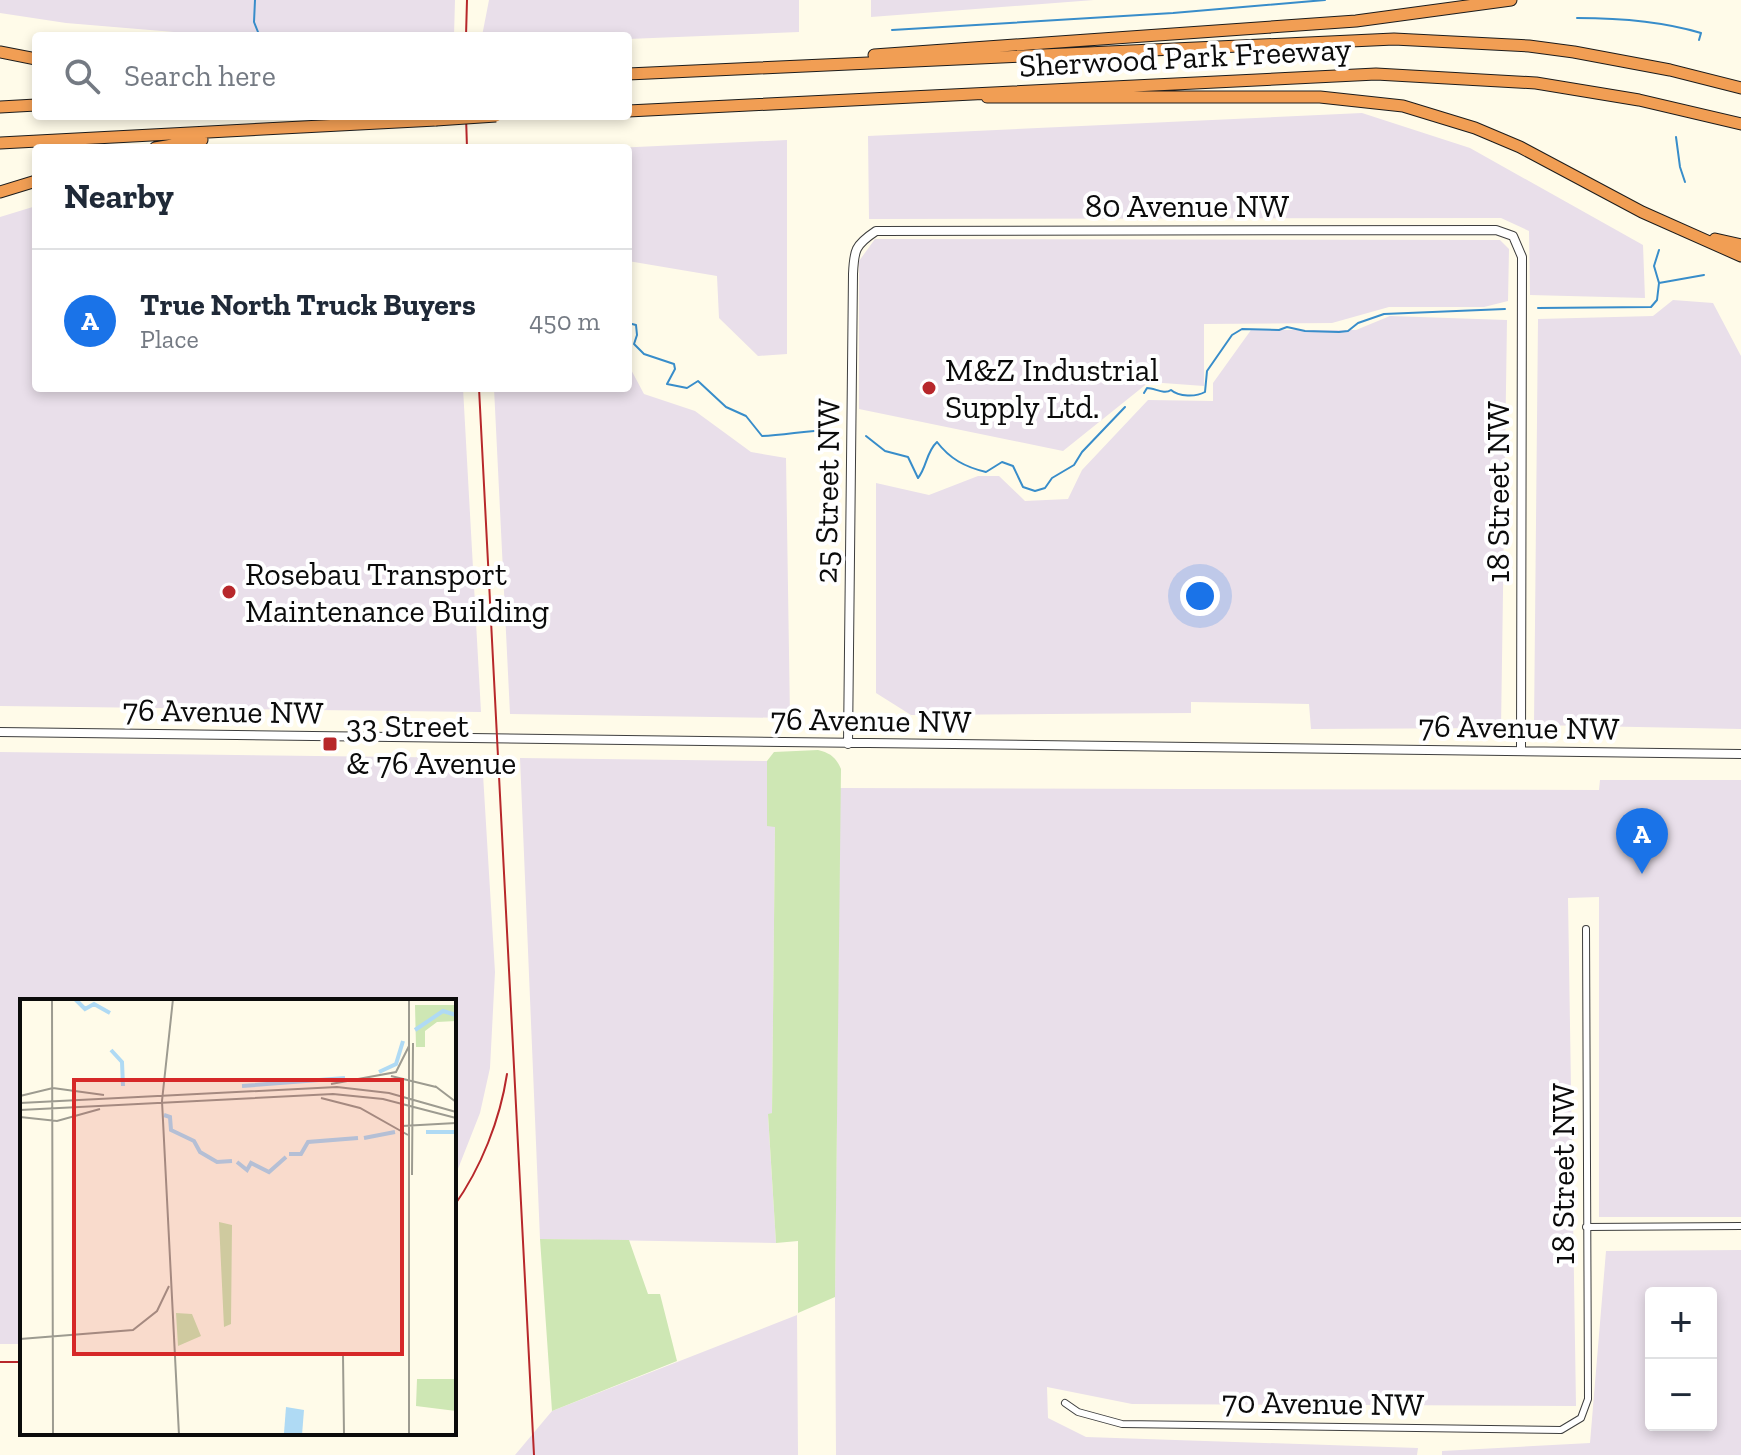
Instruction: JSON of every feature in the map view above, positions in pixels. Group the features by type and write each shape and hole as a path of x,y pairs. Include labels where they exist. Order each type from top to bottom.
{"highway":[{"path":"783,67 849,56 1356,21 1511,0"},
{"name":"Sherwood Park Freeway","path":"632,74 1394,39 1501,44 1574,52 1670,70 1741,88"},
{"path":"0,52 32,58"},
{"name":"Sherwood Park Freeway","path":"632,111 1326,76 1429,75 1486,78 1588,91 1741,124"},
{"path":"957,93 999,99 1320,97 1403,106 1475,128 1520,147 1642,212 1741,256"},
{"path":"0,107 32,105"},
{"path":"0,143 436,120"},
{"path":"178,144 254,131"},
{"path":"0,192 32,182"},
{"path":"1691,233 1741,245"}],"street":[{"name":"80 Avenue NW","path":"862,240 876,231 1496,230 1513,236"},
{"name":"18 Street NW","path":"1513,236 1522,257 1521,751"},
{"name":"25 Street NW","path":"848,744 853,274 854,252 862,240"},
{"name":"76 Avenue NW","path":"0,732 1741,754"},
{"name":"18 Street NW","path":"1581,1418 1588,1399 1586,929"},
{"path":"1586,1227 1741,1226"},
{"name":"70 Avenue NW","path":"1065,1403 1078,1412 1122,1424 1561,1430 1581,1418"}],"shaded area":[{"path":"0,0 455,0 454,32 174,32 66,23 0,13"},
{"path":"489,0 799,0 799,32 632,39 632,32 483,32"},
{"path":"871,0 1094,0 871,17"},
{"path":"1362,113 1470,148 1643,245 1645,298 1530,295 1529,231 1501,218 869,219 868,136"},
{"path":"787,140 787,354 758,356 719,318 717,276 632,262 632,147"},
{"path":"32,207 32,392 463,392 481,712 0,706 0,217"},
{"path":"875,239 1500,240 1509,249 1508,301 1484,307 1389,307 1332,323 1204,324 1204,386 1149,382 1063,451 859,409 859,261"},
{"path":"1673,300 1713,303 1741,356 1741,729 1534,725 1538,319 1653,316"},
{"path":"1390,316 1507,320 1501,728 1311,729 1309,704 1191,702 1191,713 911,715 876,693 876,483 929,495 978,476 999,476 1025,501 1068,499 1082,470 1148,400 1213,401 1213,383 1251,330 1356,330"},
{"path":"632,372 644,394 695,411 751,452 786,458 790,718 510,714 494,392 632,392"},
{"path":"0,752 482,758 495,972 490,1068 480,1113 456,1174 456,999 20,999 20,1344 0,1344"},
{"path":"520,758 767,761 767,826 775,826 772,1113 768,1115 776,1243 540,1239"},
{"path":"1600,780 1741,780 1741,1217 1599,1217 1599,897 1568,898 1576,1406 1132,1404 1047,1387 1048,1418 1086,1437 1418,1448 1417,1455 836,1455 840,788 1599,790"},
{"path":"1741,1250 1741,1455 1442,1455 1442,1451 1590,1443 1606,1251"},
{"path":"797,1315 798,1455 515,1455 552,1411"}],"green space":[{"path":"818,750 832,756 841,769 835,1297 798,1313 798,1241 776,1243 768,1114 772,1113 775,827 767,826 767,761 774,752"},
{"path":"540,1239 629,1240 648,1294 660,1294 677,1361 552,1411"}],"waterway":[{"path":"255,0 254,22 258,32"},
{"path":"892,30 1173,13 1325,0"},
{"path":"1577,18 1655,23 1701,33 1699,40"},
{"path":"1676,137 1685,182"},
{"path":"1659,250 1654,266 1659,283"},
{"path":"1538,308 1651,307 1657,300 1659,283 1704,275"},
{"path":"1144,393 1147,388 1162,392 1171,390 1188,396 1205,392 1207,371 1232,335 1242,329 1279,330 1287,327 1339,332 1348,331 1358,323 1384,314 1505,309"},
{"path":"632,324 636,325 634,344 644,354 674,364 675,369 667,384 687,388 698,381 726,407 746,416 762,436 839,430"},
{"path":"866,436 885,451 908,457 918,478 937,442 953,458 978,470 986,472 1002,462 1013,466 1023,487 1035,491 1045,488 1052,478 1074,465 1082,452 1125,407"}],"railway":[{"path":"466,32 467,0"},
{"path":"466,120 467,144"},
{"path":"479,392 534,1455"},
{"path":"456,1203 488,1143 500,1109 507,1074"},
{"path":"0,1362 20,1362"}],"place":[{"name":"M&Z Industrial Supply Ltd.","path":"929,388"},
{"name":"Rosebau Transport Maintenance Building","path":"229,592"},
{"name":"33 Street & 76 Avenue","path":"330,744"},
{"name":"True North Truck Buyers","path":"1642,874"}]}
